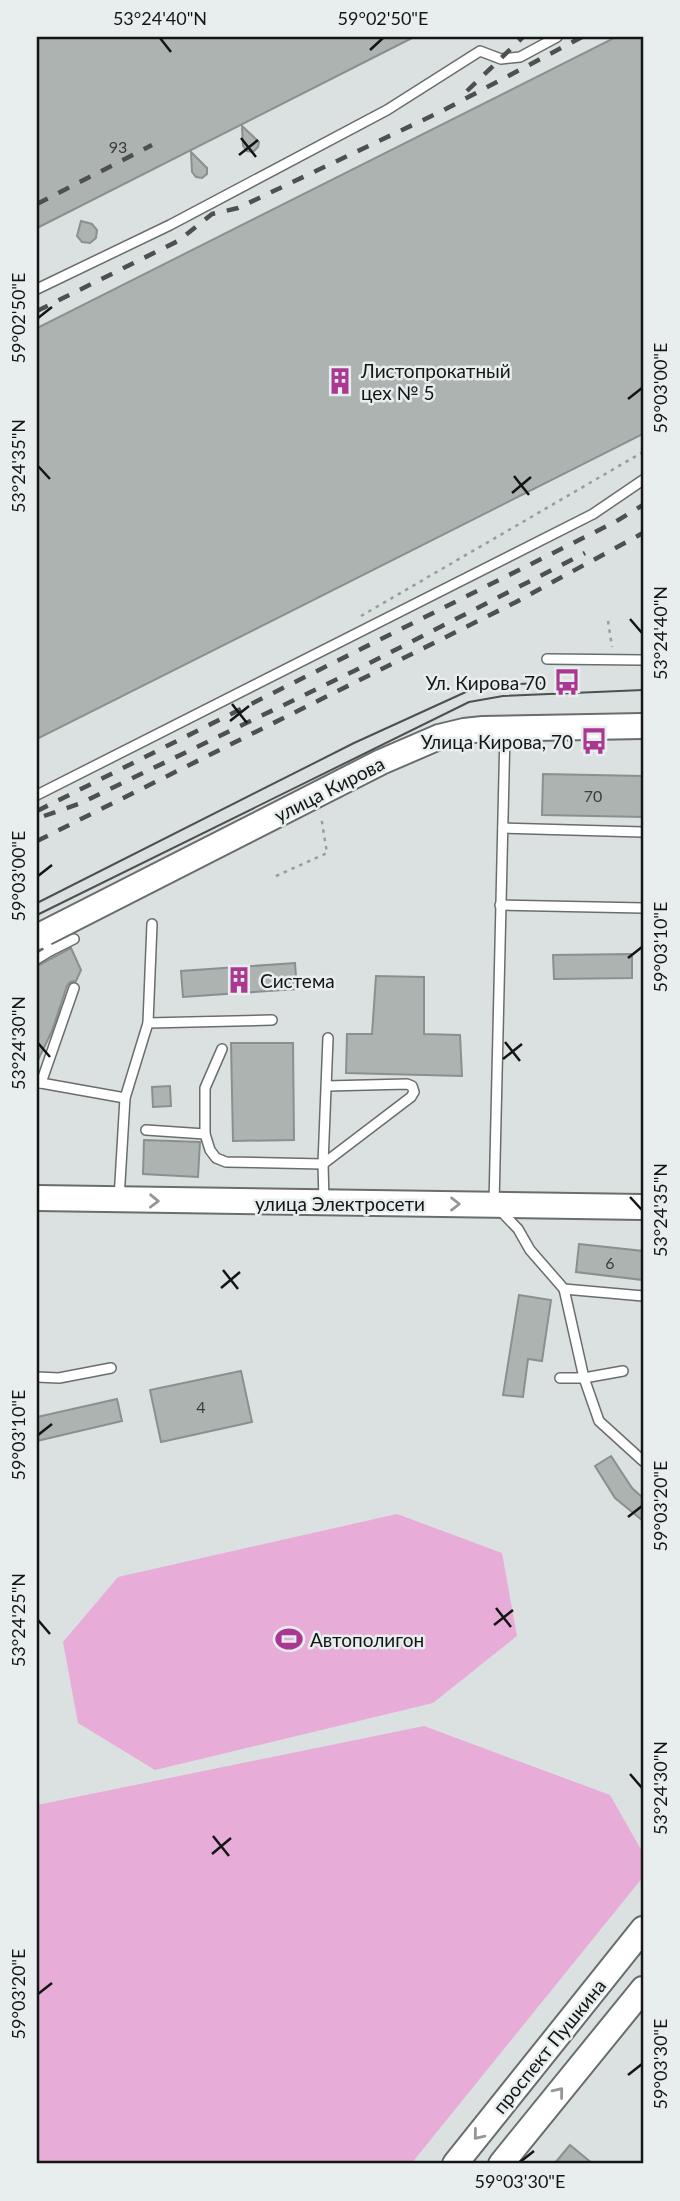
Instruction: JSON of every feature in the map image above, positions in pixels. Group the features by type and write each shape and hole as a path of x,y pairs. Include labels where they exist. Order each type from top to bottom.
{"main road":[{"name":"улица Кирова","path":"41,945 407,750 439,737 505,728 643,726"},
{"name":"улица Электросети","path":"37,1198 326,1206 494,1204 643,1207"},
{"name":"проспект Пушкина","path":"455,2164 643,1929"},
{"name":"проспект Пушкина","path":"501,2164 643,1989"}],"lane":[{"path":"37,289 170,225 387,110 480,51 501,59 520,57 557,37"},
{"path":"37,795 593,514 643,480"},
{"path":"547,659 643,660"},
{"path":"505,728 494,1204 518,1229 530,1250 564,1289 584,1378 598,1421 643,1461"},
{"path":"503,828 643,832"},
{"path":"500,905 643,908"},
{"path":"119,1201 125,1098 148,1023 152,924"},
{"path":"41,945 74,939"},
{"path":"74,988 39,1083 125,1098"},
{"path":"148,1023 272,1020"},
{"path":"326,1206 323,1164 328,1038"},
{"path":"222,1049 205,1088 205,1134 210,1150 216,1158 226,1162 323,1164 414,1092 412,1086 407,1084 327,1086"},
{"path":"146,1130 205,1134"},
{"path":"564,1289 643,1296"},
{"path":"37,1377 59,1378 111,1368"},
{"path":"560,1378 584,1378 623,1371"}],"path":[{"path":"351,621 643,452"},
{"path":"608,621 611,647 621,648"},
{"path":"276,876 327,853 320,809"}],"shaded area":[{"name":"Автополигон","path":"397,1514 502,1553 517,1636 433,1703 155,1770 78,1723 63,1642 118,1577"},
{"path":"424,1726 610,1795 643,1853 643,1877 411,2164 37,2164 37,1805"}],"building":[{"path":"37,37 414,37 37,228"},
{"name":"Листопрокатный цех № 5","path":"616,37 643,37 643,434 37,739 37,328"},
{"path":"242,126 259,142 253,152 247,151 243,146"},
{"path":"191,152 207,168 207,174 202,178 196,177 192,172"},
{"path":"81,221 92,224 97,230 96,238 90,243 82,242 77,236"},
{"path":"543,774 643,776 643,817 542,815"},
{"path":"71,948 81,970 76,981 67,986 52,1031 37,1062 37,966"},
{"path":"632,954 632,978 554,979 553,955"},
{"name":"Система","path":"295,963 297,989 183,997 181,971"},
{"path":"376,976 424,977 424,1034 460,1035 462,1076 346,1073 347,1034 372,1034"},
{"path":"231,1043 293,1043 294,1140 233,1141"},
{"path":"170,1086 171,1106 153,1107 152,1087"},
{"path":"144,1140 200,1142 198,1177 143,1174"},
{"path":"579,1244 643,1251 643,1280 576,1272"},
{"path":"519,1295 551,1300 542,1361 528,1359 523,1397 503,1395"},
{"path":"241,1371 252,1422 161,1442 150,1390"},
{"path":"117,1399 122,1421 37,1441 37,1417"},
{"path":"611,1456 632,1488 643,1498 643,1521 615,1498 595,1466"},
{"path":"570,2145 593,2164 554,2164"}],"tram line":[{"path":"37,903 354,743 468,691 499,685 542,683"},
{"path":"37,915 469,702 503,696 643,690"}],"railway":[{"path":"467,91 523,37"},
{"path":"37,311 178,241 212,214 238,208 442,111 582,37"},
{"path":"37,204 152,145"},
{"path":"37,811 615,522 643,505"},
{"path":"37,841 516,602 643,533"},
{"path":"44,816 81,803 354,671 585,553"}],"place":[{"name":"Листопрокатный цех № 5","path":"340,381"},
{"name":"Ул. Кирова 70","path":"567,682"},
{"name":"Улица Кирова, 70","path":"594,741"},
{"name":"Система","path":"239,980"},
{"name":"Автополигон","path":"289,1639"}]}
